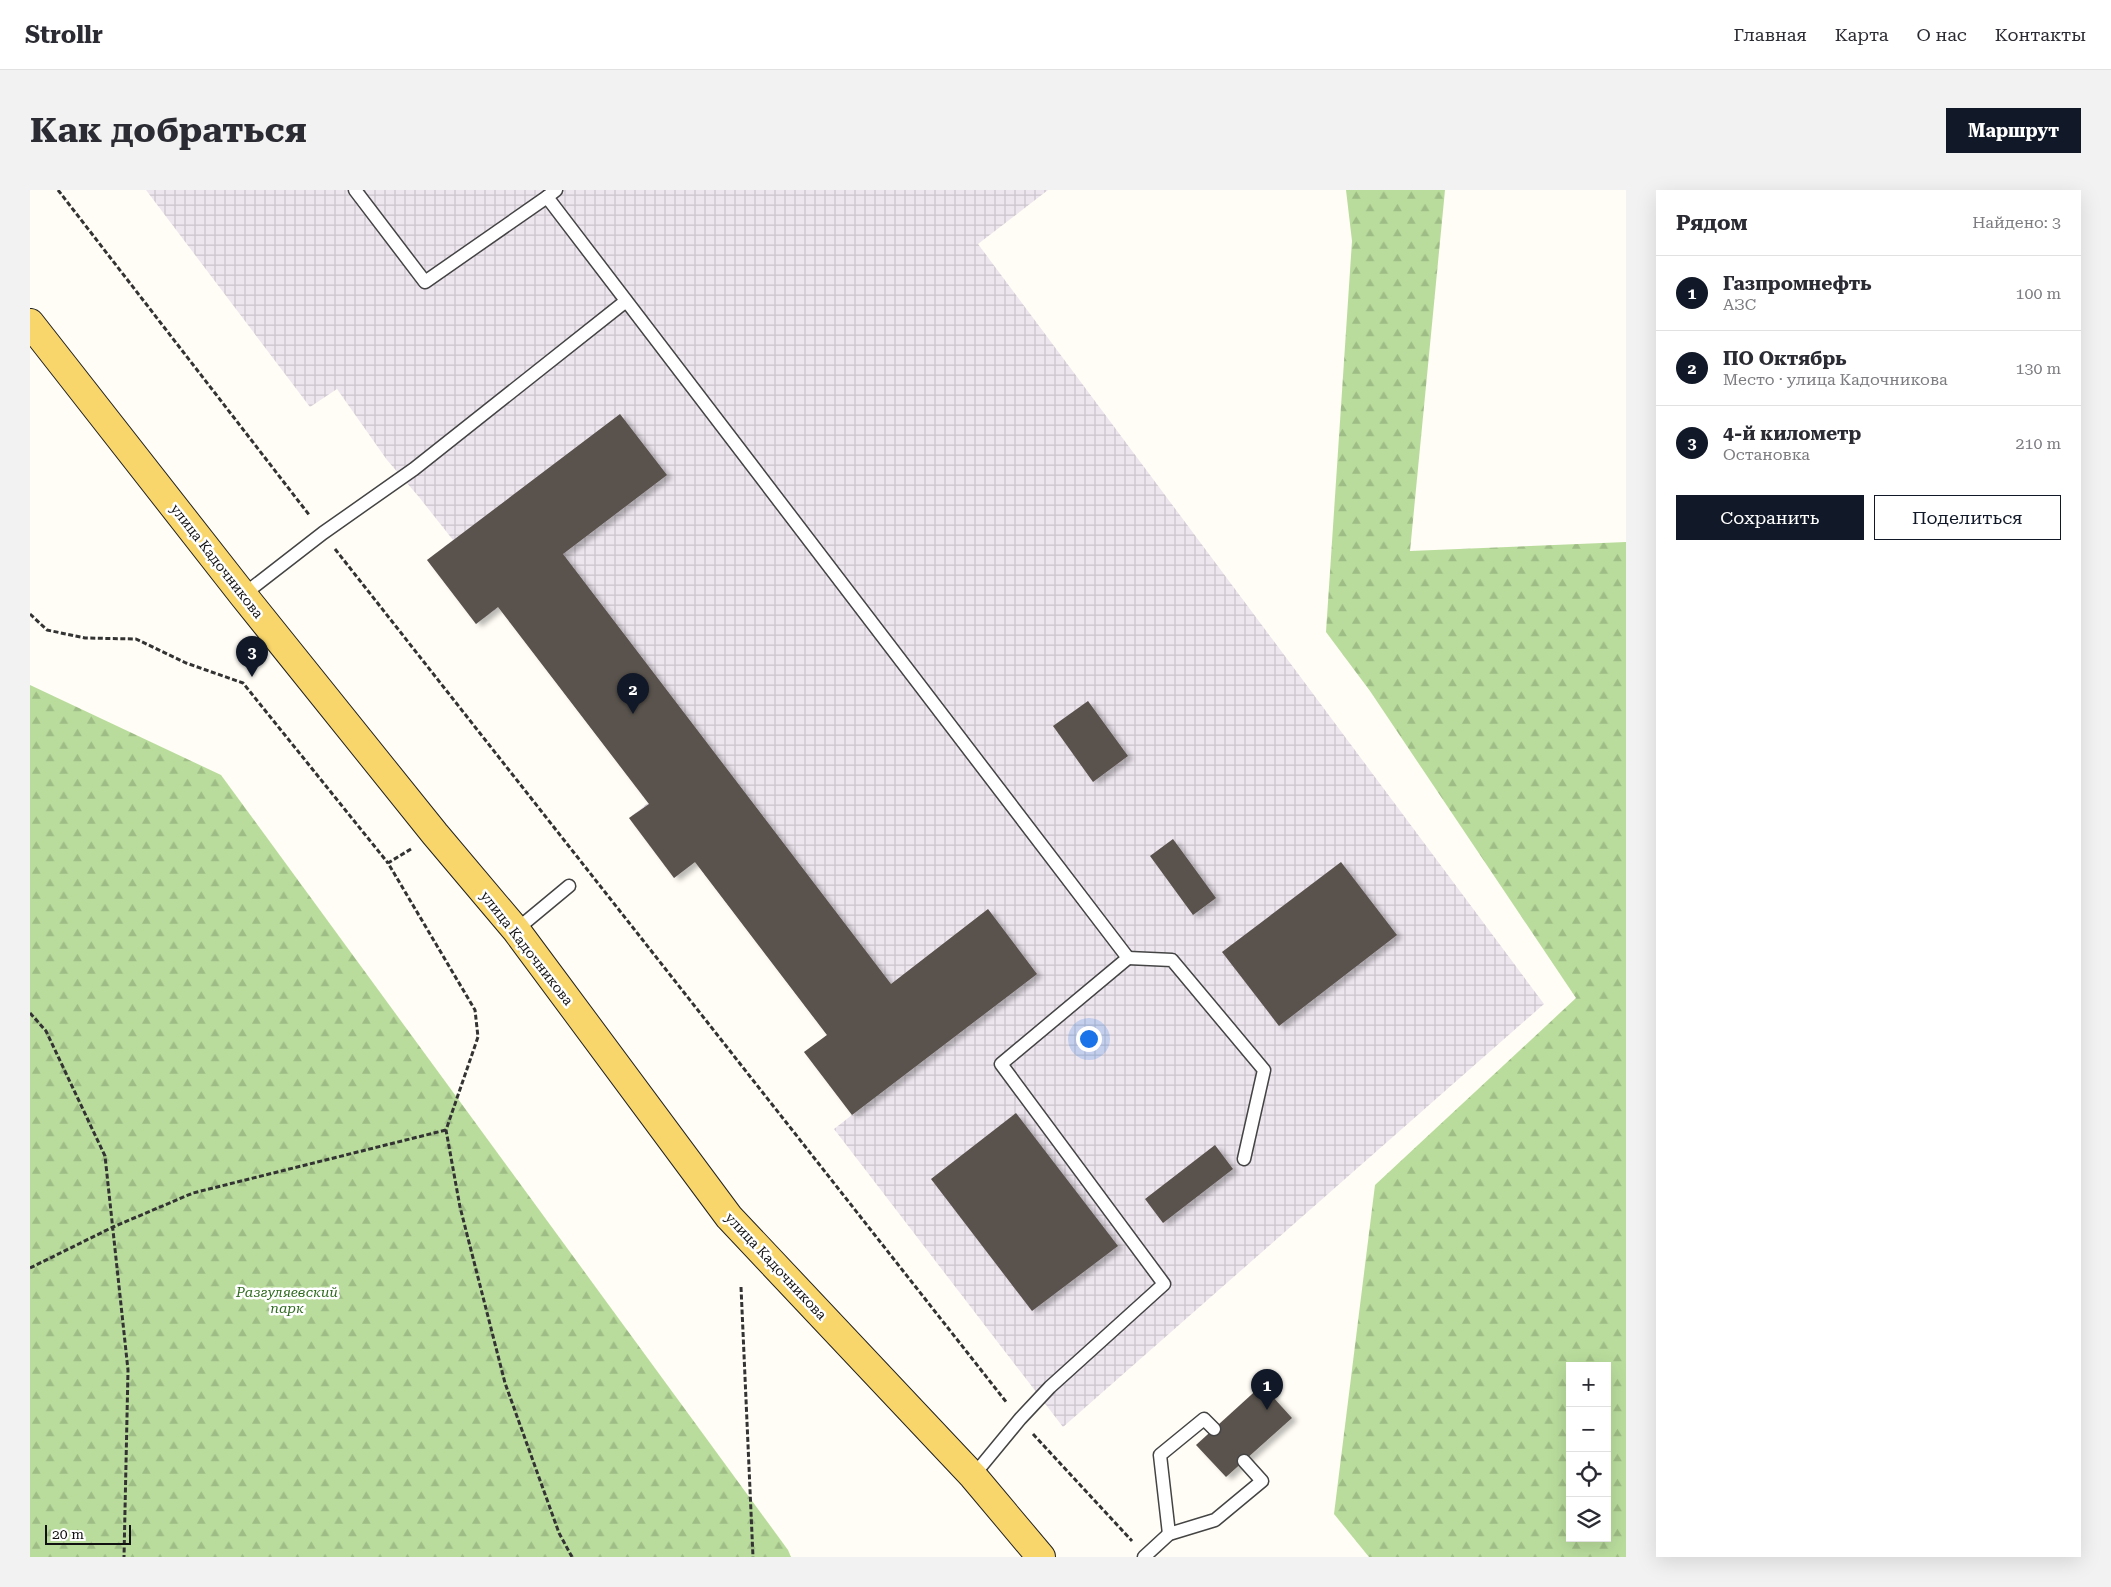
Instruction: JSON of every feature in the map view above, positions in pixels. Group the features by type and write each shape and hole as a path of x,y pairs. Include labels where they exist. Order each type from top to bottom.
{"main road":[{"name":"улица Кадочникова","path":"30,323 243,595 435,834 516,930 729,1217 973,1476 1041,1557"}],"lane":[{"path":"355,190 425,282 552,193 626,301 1128,958"},
{"path":"243,595 323,533 414,469 626,301"},
{"path":"516,930 569,886"},
{"path":"973,1476 1020,1419 1050,1387 1164,1284 1001,1064 1128,958 1172,960 1264,1070 1244,1159"},
{"path":"1169,1534 1160,1455 1204,1419 1214,1429"},
{"path":"1145,1556 1169,1534 1215,1520 1262,1481 1244,1461"}],"path":[{"path":"58,190 323,533 1020,1419 1145,1556"},
{"path":"30,614 47,630 85,638 136,639 186,663 243,683 388,863 475,1010 478,1036 446,1130 460,1207 505,1383 559,1533 572,1557"},
{"path":"388,863 435,834"},
{"path":"30,1013 46,1031 105,1156 128,1370 124,1557"},
{"path":"30,1268 113,1227 193,1193 446,1130"},
{"path":"741,1287 753,1557"}],"shaded area":[{"path":"146,190 1048,190 978,244 1544,1004 1063,1427 834,1129 852,1115 804,1052 827,1035 695,862 674,878 629,818 648,803 499,607 476,624 427,560 453,540 387,460 337,389 310,407"}],"green space":[{"path":"1346,190 1445,190 1410,551 1626,542 1626,1557 1369,1557 1334,1514 1375,1185 1576,998 1370,691 1326,632 1352,241"},
{"name":"Разгуляевский парк","path":"30,685 221,775 788,1550 791,1557 30,1557"}],"building":[{"path":"620,414 667,475 563,554 891,984 988,909 1037,974 852,1115 804,1052 827,1035 695,862 674,878 629,818 649,804 498,607 476,624 427,560"},
{"path":"1088,701 1128,756 1093,782 1053,726"},
{"path":"1173,839 1216,898 1193,915 1150,856"},
{"path":"1341,862 1397,935 1279,1026 1222,952"},
{"path":"1016,1113 1118,1246 1032,1311 931,1179"},
{"path":"1215,1145 1233,1169 1163,1223 1145,1199"},
{"path":"1262,1385 1292,1418 1226,1477 1196,1445"}],"place":[{"name":"4-й километр","path":"252,677"},
{"name":"ПО Октябрь","path":"633,714"},
{"name":"Газпромнефть","path":"1267,1410"}]}
